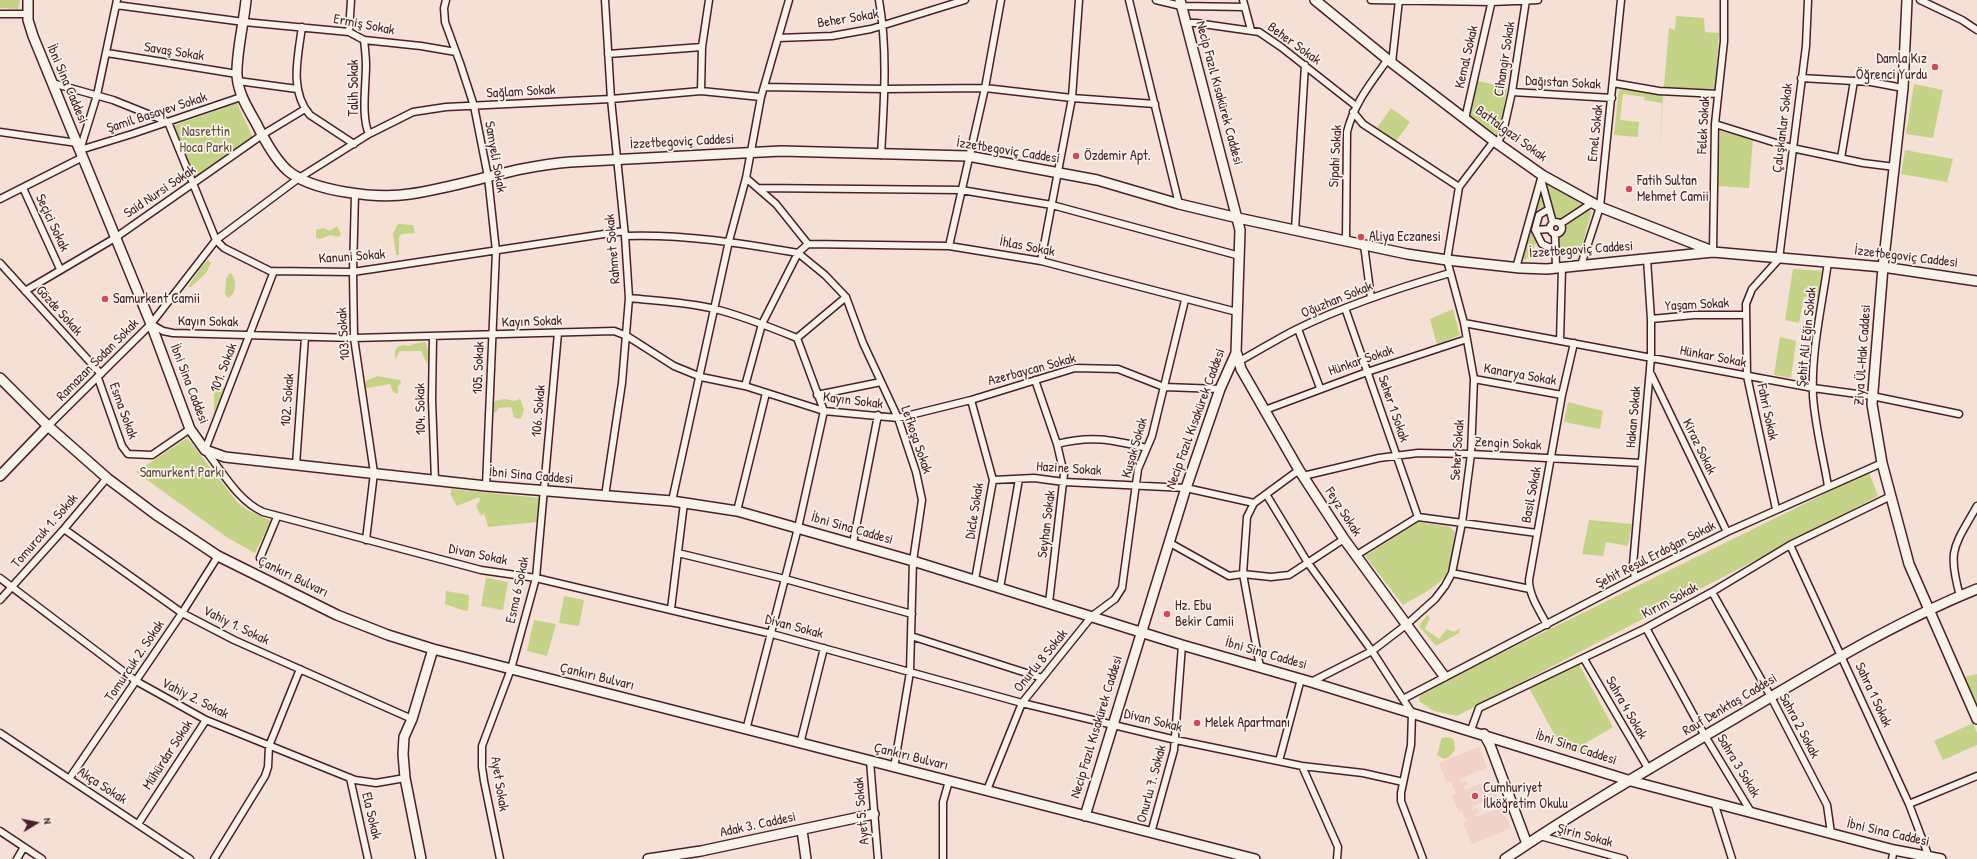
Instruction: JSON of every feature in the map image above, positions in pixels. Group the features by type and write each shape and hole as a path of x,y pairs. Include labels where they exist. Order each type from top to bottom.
{"street":[{"name":"İbni Sina Caddesi","path":"28,0 28,14 33,36 151,324 190,429 205,450 219,456 296,465 374,472 486,486 672,501 737,511 913,561 1182,645 1471,730 1631,781 1831,833 1893,854 1941,859"},
{"name":"İzzetbegoviç Caddesi","path":"246,0 237,78 241,97 262,135 281,164 299,178 318,185 355,194 378,196 411,194 554,163 750,152 795,151 968,156 1057,172 1119,186 1179,204 1238,218 1364,245 1447,260 1535,269 1559,268 1713,252 1883,267 1977,281"},
{"path":"349,32 351,0"},
{"name":"Samyeli Sokak","path":"446,0 444,8 445,22 474,106 488,177 496,251"},
{"name":"Rahmet Sokak","path":"605,0 611,99 629,298 627,336 605,496"},
{"path":"701,91 702,47 709,0"},
{"path":"672,501 701,377 729,241 746,178 761,97 789,0"},
{"path":"879,0 883,26 884,89 882,154"},
{"name":"Beher Sokak","path":"778,38 832,36 883,26 965,0"},
{"path":"949,246 968,156 985,88 1000,0"},
{"path":"1041,261 1072,98 1079,0"},
{"path":"1129,0 1179,204"},
{"path":"1156,0 1245,7"},
{"path":"1243,0 1251,30"},
{"name":"Battalgazi Sokak","path":"1315,0 1390,61 1542,177 1596,205 1713,252"},
{"path":"1370,0 1538,0"},
{"name":"Cihangir Sokak","path":"1447,260 1459,187 1503,132 1512,92 1526,0"},
{"name":"Emel Sokak","path":"1581,265 1596,205 1612,98 1620,0"},
{"name":"Felek Sokak","path":"1713,252 1715,124 1724,41 1724,0"},
{"name":"Çalışkanlar Sokak","path":"1779,258 1806,46 1808,0"},
{"name":"Ziya Ül-Hak Caddesi","path":"1907,0 1903,88 1883,267 1872,396 1874,420 1882,463 1909,564 1977,719"},
{"path":"1920,0 1962,20 1977,30"},
{"path":"1390,61 1399,1"},
{"name":"Kemal Sokak","path":"1465,119 1492,1"},
{"path":"0,132 80,150 97,95 117,2"},
{"name":"Ermiş Sokak","path":"117,2 244,22 349,32 364,40 421,46 456,52"},
{"name":"Necip Fazıl Kısakürek Caddesi","path":"1085,816 1140,632 1170,543 1186,488 1220,389 1237,357 1237,312 1241,236 1238,218 1185,23 1181,3"},
{"path":"0,14 28,14"},
{"name":"Beher Sokak","path":"1185,23 1251,30 1266,36 1305,65 1354,108 1363,124 1459,187"},
{"path":"302,27 297,73 297,90 305,109 310,115 354,144"},
{"name":"Talih Sokak","path":"364,40 366,63 365,118 369,134"},
{"path":"608,54 702,47"},
{"name":"Savaş Sokak","path":"107,53 297,90"},
{"name":"Sipahi Sokak","path":"1346,241 1347,132 1354,108 1390,61"},
{"path":"1295,230 1305,65"},
{"path":"1801,78 1871,82 1903,88"},
{"path":"1841,158 1854,81"},
{"path":"52,83 97,95 168,122 216,240"},
{"name":"Dağıstan Sokak","path":"1613,83 1658,91 1718,94"},
{"path":"764,87 884,89 985,88 1072,98 1155,104"},
{"name":"Sağlam Sokak","path":"299,178 369,134 413,112 446,107 611,99 701,91 761,97"},
{"name":"Dağıstan Sokak","path":"1512,92 1612,98"},
{"name":"Şamil Basayev Sokak","path":"0,199 23,188 80,150 241,97"},
{"name":"Said Nursi Sokak","path":"25,291 115,238 262,135 305,109"},
{"path":"1715,124 1792,148 1895,167"},
{"path":"1542,177 1549,209 1552,233 1555,235 1555,250 1559,268 1560,341"},
{"path":"1516,268 1542,177"},
{"name":"Ramazan Sodan Sokak","path":"48,426 151,324 216,240 299,178"},
{"path":"745,386 762,324 798,254 808,244 776,204 746,178"},
{"name":"Seçici Sokak","path":"23,188 60,269"},
{"path":"758,188 961,190 1052,205 1240,256"},
{"name":"103. Sokak","path":"355,194 353,272 354,338 374,472 366,540"},
{"path":"1535,230 1560,224 1596,205"},
{"path":"1549,209 1539,215 1535,230 1542,244 1555,250"},
{"path":"1555,235 1562,231 1560,224"},
{"name":"Kanuni Sokak","path":"216,240 224,248 274,272 353,272 624,233 729,241 798,254"},
{"name":"İhlas Sokak","path":"808,244 949,246 1041,261 1185,300 1237,312"},
{"path":"1364,245 1371,298"},
{"name":"105. Sokak","path":"486,486 496,251"},
{"name":"Lefkoşa Sokak","path":"798,254 825,275 846,297 863,343 898,418 916,472 922,500 913,561 910,672 894,768"},
{"name":"Fahri Sokak","path":"1776,509 1747,376 1745,315 1746,298 1779,258"},
{"name":"Hakan Sokak","path":"1635,578 1633,564 1651,357 1651,319 1647,259"},
{"name":"Seher Sokak","path":"1311,682 1372,651 1406,625 1435,599 1449,580 1452,573 1462,523 1471,454 1474,380 1464,323 1447,260"},
{"name":"Şehit Ali Eğin Sokak","path":"1828,262 1816,344 1813,388 1814,408 1828,486"},
{"name":"Gözde Sokak","path":"0,263 99,376"},
{"name":"101. Sokak","path":"205,450 274,272"},
{"name":"Oğuzhan Sokak","path":"1237,357 1298,328 1371,298 1450,273"},
{"path":"797,338 846,297"},
{"path":"629,298 715,309 762,324 797,338 824,411 786,579 746,730"},
{"name":"Kuşak Sokak","path":"1092,616 1115,599 1122,588 1138,468 1152,436 1185,300"},
{"name":"Seher 1 Sokak","path":"1346,308 1418,517"},
{"name":"Yaşam Sokak","path":"1651,319 1694,315 1745,315"},
{"name":"Hünkar Sokak","path":"1464,323 1813,388 1872,396 1959,414"},
{"name":"Kayın Sokak","path":"151,324 163,331 173,333 354,338 614,331 627,336 674,366 701,377 745,386 824,411 898,418"},
{"path":"1298,328 1320,388"},
{"name":"106. Sokak","path":"544,491 558,333"},
{"name":"102. Sokak","path":"296,465 305,337"},
{"name":"104. Sokak","path":"433,337 432,400 435,480"},
{"name":"Hünkar Sokak","path":"1265,410 1320,388 1467,339"},
{"name":"Basil Sokak","path":"1530,589 1537,533 1552,458 1562,395 1574,344"},
{"name":"Feyz Sokak","path":"1237,357 1301,473 1344,540 1444,676"},
{"name":"Azerbaycan Sokak","path":"898,418 971,400 1075,368 1118,369 1164,387 1220,389"},
{"name":"Kiraz Sokak","path":"1650,372 1728,532"},
{"name":"Esma Sokak","path":"99,376 122,446 128,454 152,455 190,429"},
{"name":"Çankırı Bulvarı","path":"0,378 48,426 107,478 155,514 218,556 337,615 388,636 800,744 987,790 1255,859"},
{"name":"Seyhan Sokak","path":"1035,380 1057,444 1064,474 1050,603"},
{"name":"Kanarya Sokak","path":"1474,380 1562,395"},
{"path":"817,395 881,382"},
{"path":"737,511 766,393"},
{"name":"Dicle Sokak","path":"971,400 993,480 975,580"},
{"path":"853,543 878,416"},
{"path":"0,476 48,426"},
{"path":"1057,444 1073,440 1094,438 1147,448"},
{"name":"Divan Sokak","path":"205,450 246,502 258,510 278,517 481,570 536,578 772,634 1022,703 1176,740 1302,766 1363,773 1403,782"},
{"name":"Zengin Sokak","path":"1301,473 1396,455 1418,453 1471,454 1641,463"},
{"name":"Şehit Resul Erdoğan Sokak","path":"1403,699 1444,676 1728,532 1776,509 1882,463"},
{"path":"1260,668 1243,574 1248,517 1254,502 1301,473"},
{"name":"Tomurcuk 1. Sokak","path":"0,600 64,529 107,478"},
{"name":"Hazine Sokak","path":"993,480 1034,478 1064,482 1186,488 1254,502"},
{"path":"1000,588 1019,479"},
{"name":"Esma 6 Sokak","path":"511,669 536,578 544,491"},
{"path":"1266,494 1308,563 1372,651 1412,713 1411,745 1403,782 1401,801 1423,859"},
{"name":"Kırım Sokak","path":"1471,730 1479,708 1578,659 1584,659 1646,628 1712,592 1790,545 1891,496"},
{"path":"671,609 684,503"},
{"path":"1960,596 1952,564 1954,549 1977,506"},
{"path":"260,558 278,517"},
{"path":"1356,556 1418,517 1537,533"},
{"name":"Vahiy 1. Sokak","path":"64,529 182,613 234,640 412,720"},
{"path":"1170,543 1229,576 1243,574 1270,577 1288,575 1344,540"},
{"name":"Sahra 1 Sokak","path":"1790,545 1909,804 1929,857"},
{"path":"678,553 786,579 912,614"},
{"name":"Tomurcuk 2. Sokak","path":"69,779 182,613 218,556"},
{"path":"1452,573 1530,589 1547,625"},
{"name":"Vahiy 2. Sokak","path":"0,578 11,588 136,681 206,720 350,778 376,783 405,778"},
{"name":"Rauf Denktaş Caddesi","path":"1506,859 1540,836 1771,697 1929,611 1960,596 1977,590"},
{"name":"Sahra 2 Sokak","path":"1712,592 1771,697 1827,805 1831,833"},
{"name":"Onurlu 8 Sokak","path":"987,790 1022,703 1092,616"},
{"name":"Sahra 3 Sokak","path":"1646,628 1705,736 1752,812"},
{"path":"911,636 1042,678"},
{"name":"Onurlu 7. Sokak","path":"1151,833 1176,740 1182,645"},
{"path":"800,744 824,648"},
{"path":"421,859 405,778 403,754 404,737 412,720 433,649"},
{"name":"Sahra 4 Sokak","path":"1584,659 1649,770"},
{"path":"214,859 265,776 268,767 269,746 300,669"},
{"name":"Ayet Sokak","path":"500,859 484,781 481,756 487,731 511,669"},
{"path":"1279,761 1301,679"},
{"name":"Mühürdar Sokak","path":"138,824 206,720"},
{"name":"Akça Sokak","path":"0,733 190,859"},
{"path":"1484,734 1490,745 1527,844"},
{"name":"Ayet 5. Sokak","path":"870,762 878,859"},
{"path":"1302,766 1338,847 1337,859"},
{"path":"1909,804 1977,776"},
{"name":"Ela Sokak","path":"350,778 368,859"},
{"path":"943,859 943,802 949,781"},
{"path":"1714,802 1732,859"},
{"name":"Adak 3. Caddesi","path":"648,859 701,851 874,814"},
{"path":"802,830 806,859"},
{"path":"0,832 42,859"},
{"name":"Şirin Sokak","path":"1540,836 1624,859"},
{"path":"16,859 24,847"}],"shaded area":[{"name":"Cumhuriyet İlköğretim Okulu","path":"1479,747 1487,768 1460,779 1461,782 1466,780 1468,785 1464,787 1465,790 1491,779 1497,796 1471,807 1472,810 1477,808 1479,813 1475,815 1476,817 1502,807 1511,828 1472,844 1463,823 1466,821 1462,811 1459,812 1452,795 1456,794 1451,782 1447,783 1439,763"}],"green space":[{"path":"0,0 20,0 18,9 0,8"},
{"path":"1676,16 1704,18 1705,32 1719,33 1715,89 1683,90 1664,87 1669,28 1675,30"},
{"path":"1478,81 1507,88 1501,124 1497,135 1469,115"},
{"path":"1914,84 1943,90 1933,138 1906,134"},
{"path":"1619,88 1663,95 1660,153 1662,103 1644,100 1645,97 1623,94 1620,120 1639,122 1638,137 1614,135"},
{"name":"Nasrettin Hoca Parkı","path":"237,103 253,138 196,177 173,126"},
{"path":"1391,108 1410,122 1396,141 1377,128"},
{"path":"1720,131 1753,139 1749,188 1717,186"},
{"path":"1905,150 1953,159 1947,182 1901,174"},
{"path":"1545,182 1583,205 1560,220 1554,218"},
{"path":"1540,187 1546,208 1535,219 1533,227 1537,242 1526,260 1520,260"},
{"path":"1588,210 1592,211 1579,255 1558,257 1558,238 1564,232 1564,225"},
{"path":"397,225 413,225 415,233 402,234 399,237 399,255 396,255 393,234"},
{"path":"337,226 341,234 339,237 330,235 320,239 316,238 316,230 323,228 330,231"},
{"path":"208,260 211,263 206,273 191,287 188,287 201,267"},
{"path":"1793,269 1824,271 1819,299 1804,297 1799,323 1785,320"},
{"path":"231,273 235,286 233,293 228,298 225,294 226,279"},
{"path":"1453,309 1460,335 1437,345 1430,319"},
{"path":"1780,337 1796,341 1791,378 1774,375"},
{"path":"425,342 430,353 427,364 421,351 400,351 396,359 395,352 400,346 409,346"},
{"path":"377,376 400,380 401,383 398,386 398,394 393,392 390,384 367,388 365,386 366,381"},
{"path":"220,388 224,388 225,391 217,414 214,415 214,392"},
{"path":"505,399 515,401 520,399 524,410 521,418 518,419 514,417 511,407 499,408 495,413 492,411 492,406 495,401"},
{"path":"1568,402 1603,411 1600,429 1564,422"},
{"name":"Samurkent Parkı","path":"187,438 238,503 248,510 271,521 255,553 228,538 136,472"},
{"path":"1869,472 1878,496 1457,716 1434,711 1420,702 1419,698 1422,692"},
{"path":"451,489 540,498 538,522 488,527 484,513 481,516 476,506 480,500 479,497 457,506 451,495"},
{"path":"1589,520 1632,524 1628,546 1606,542 1603,556 1582,554"},
{"path":"1418,522 1450,527 1455,532 1451,558 1447,572 1434,587 1403,605 1365,556"},
{"path":"486,578 508,582 503,610 481,606"},
{"path":"446,591 469,595 468,610 465,611 445,604"},
{"path":"564,596 584,600 579,626 559,623"},
{"path":"1427,615 1430,618 1425,629 1439,639 1447,629 1454,632 1460,628 1459,633 1436,646 1419,626"},
{"path":"534,620 556,624 547,656 527,651"},
{"path":"1579,664 1613,727 1586,743 1590,750 1568,752 1562,748 1529,688"},
{"path":"1977,674 1977,705 1964,677"},
{"path":"1973,723 1977,733 1977,745 1943,760 1934,741"},
{"path":"1449,737 1454,740 1455,750 1449,757 1444,759 1437,755 1442,738"}],"place":[{"name":"Damla Kız Öğrenci Yurdu","path":"1935,67"},
{"name":"Özdemir Apt.","path":"1076,156"},
{"name":"Fatih Sultan Mehmet Camii","path":"1629,189"},
{"name":"Aliya Eczanesi","path":"1361,237"},
{"name":"Samurkent Camii","path":"105,299"},
{"name":"Hz. Ebu Bekir Camii","path":"1167,614"},
{"name":"Melek Apartmanı","path":"1197,723"},
{"name":"Cumhuriyet İlköğretim Okulu","path":"1475,796"}]}
